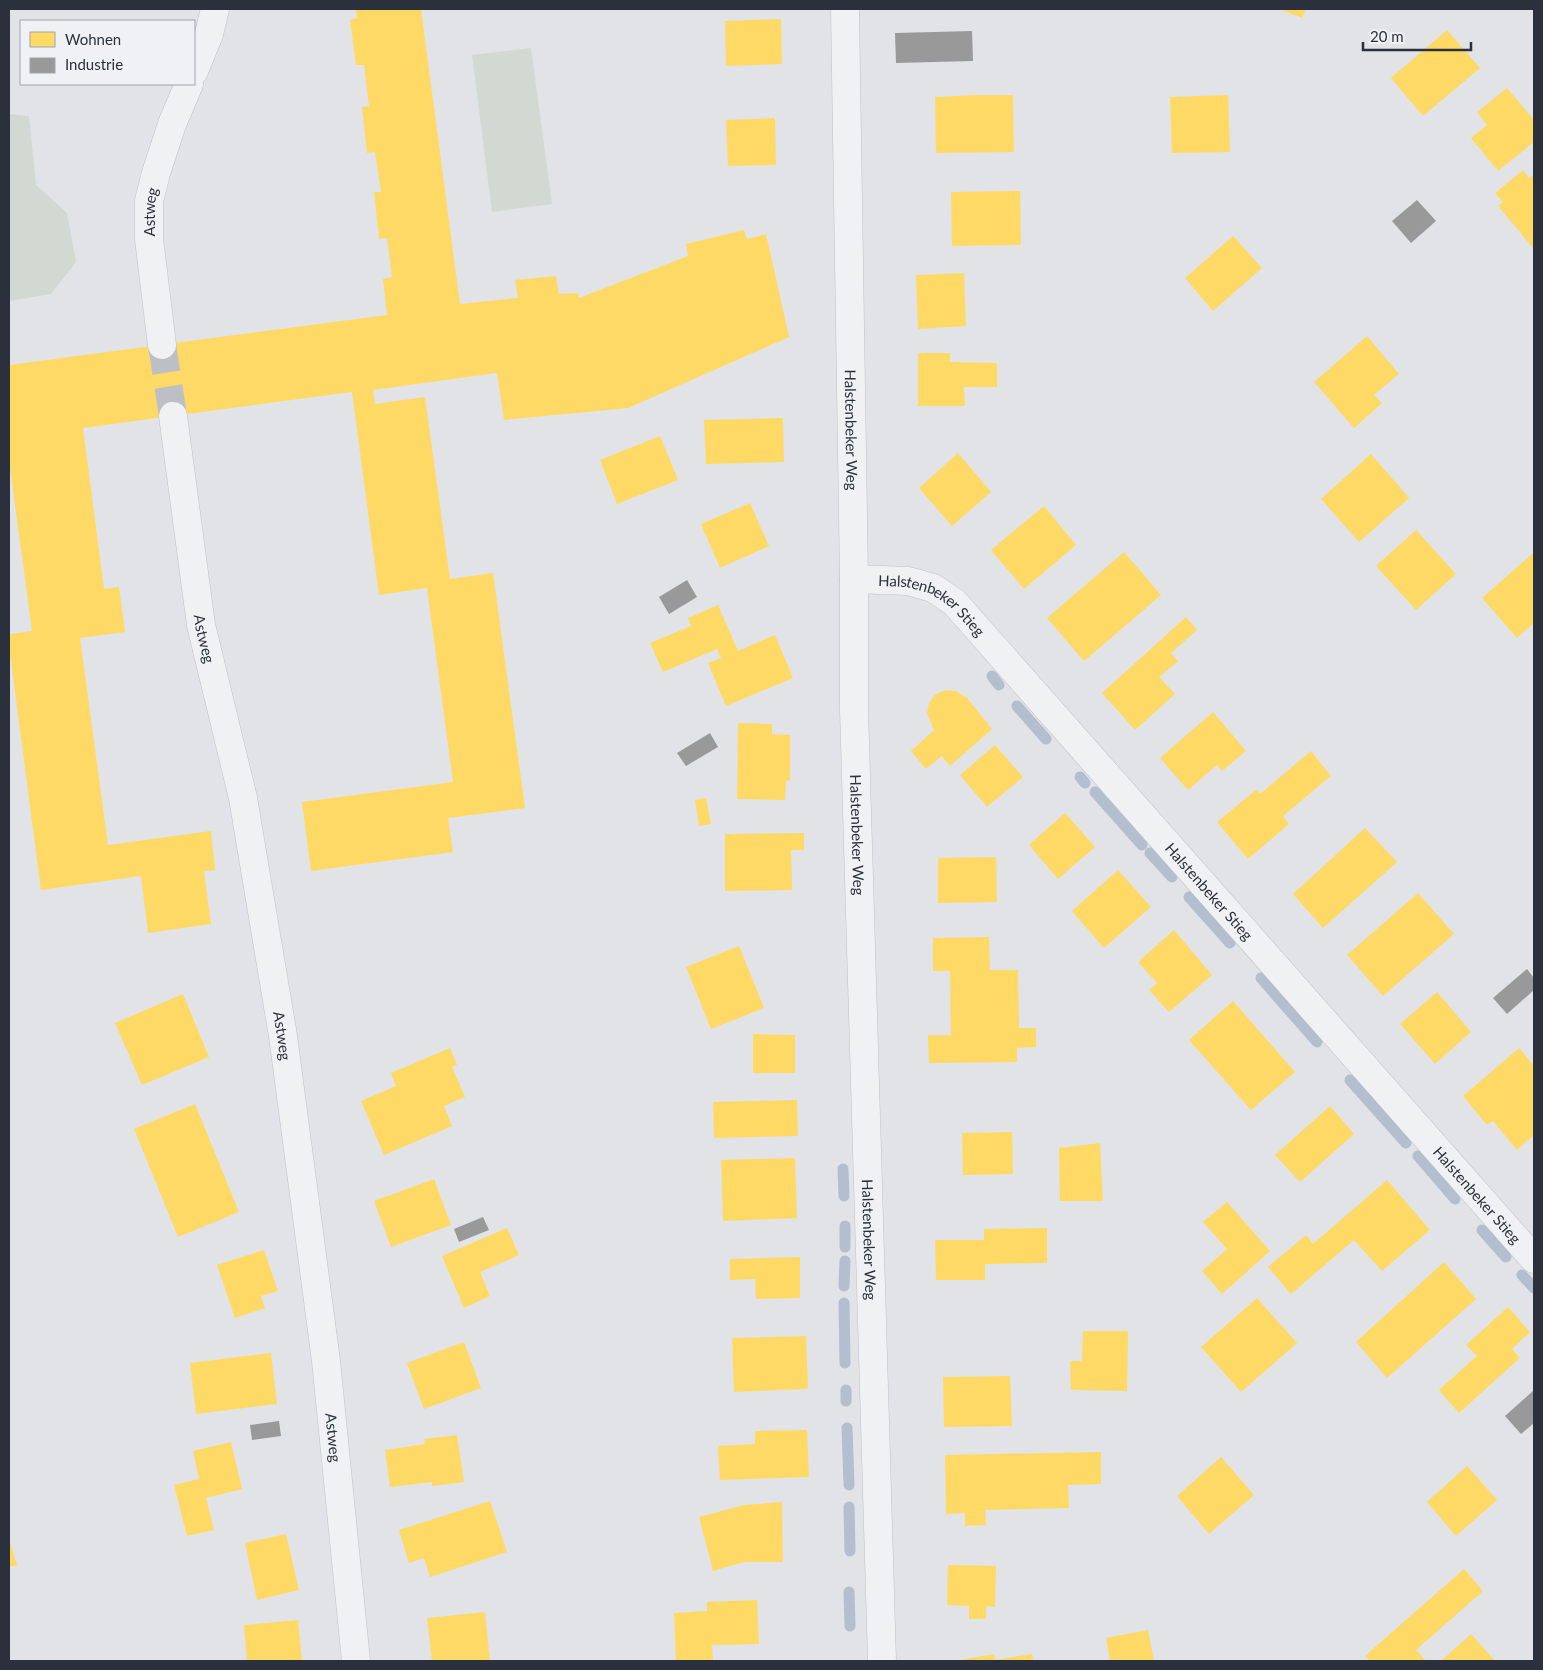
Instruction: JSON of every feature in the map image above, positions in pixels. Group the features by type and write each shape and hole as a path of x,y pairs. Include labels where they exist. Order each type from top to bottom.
{"street":[{"path":"195,69 209,34 215,9"},
{"name":"Halstenbeker Weg","path":"845,9 854,579 854,709 882,1661"},
{"name":"Astweg","path":"162,345 149,239 149,201 172,124 189,85"},
{"name":"Astweg","path":"173,416 201,625 243,798 282,1036 325,1351 356,1661"},
{"name":"Halstenbeker Stieg","path":"854,579 908,582 933,588 954,602 1534,1259"}],"shaded area":[{"path":"531,48 552,204 492,212 472,55"},
{"path":"9,114 29,116 36,185 67,213 76,262 51,294 9,301"}],"building: Wohnen":[{"path":"356,9 421,9 460,304 518,298 515,280 556,276 559,294 578,293 579,298 688,256 686,244 744,230 747,239 766,234 789,337 628,408 504,420 497,373 373,390 375,404 425,397 450,579 493,573 525,808 448,818 453,852 311,871 302,802 453,782 427,588 379,595 352,392 83,428 104,589 119,587 125,632 80,638 108,845 211,831 215,870 204,871 211,924 148,933 141,876 41,890 9,646 9,634 32,631 9,460 9,365 387,315 383,279 392,277 387,238 379,239 374,192 381,192 375,152 367,153 362,107 369,106 364,65 356,65 350,20 357,18"},
{"path":"1279,9 1306,9 1302,18"},
{"path":"781,19 782,64 726,66 725,21"},
{"path":"1447,30 1480,68 1423,116 1391,78"},
{"path":"1507,88 1534,120 1534,142 1498,171 1471,138 1487,125 1477,112"},
{"path":"1013,95 1014,152 936,153 935,97"},
{"path":"1228,95 1230,152 1172,153 1170,97"},
{"path":"775,118 776,165 728,166 726,120"},
{"path":"1523,170 1529,178 1534,175 1533,248 1498,206 1503,202 1495,193"},
{"path":"1020,191 1021,245 952,246 951,192"},
{"path":"1233,236 1262,268 1213,311 1185,278"},
{"path":"964,273 966,326 918,329 916,275"},
{"path":"1367,336 1399,374 1374,395 1382,403 1354,428 1314,382"},
{"path":"918,353 950,353 950,362 997,363 997,387 964,387 965,406 918,406"},
{"path":"783,418 784,462 706,464 704,420"},
{"path":"660,436 678,480 617,504 600,460"},
{"path":"958,453 991,492 952,526 919,488"},
{"path":"1371,454 1409,498 1359,542 1321,499"},
{"path":"750,503 769,546 720,568 701,524"},
{"path":"1044,506 1076,545 1024,589 991,550"},
{"path":"1416,530 1456,574 1416,610 1376,566"},
{"path":"1124,552 1161,595 1084,661 1047,618"},
{"path":"1533,553 1534,623 1517,638 1482,598"},
{"path":"718,605 738,651 775,635 793,678 726,706 708,663 721,658 717,649 663,672 650,643 691,626 688,618"},
{"path":"1186,617 1197,630 1171,653 1178,661 1159,677 1175,694 1135,730 1102,693"},
{"path":"945,690 956,691 967,698 992,729 950,766 942,756 926,769 911,751 934,730 927,713 929,703 935,695"},
{"path":"1213,712 1246,751 1222,771 1217,765 1188,790 1160,758"},
{"path":"738,723 772,724 772,734 790,735 790,781 786,780 785,800 737,799"},
{"path":"995,745 1023,777 987,807 960,775"},
{"path":"1311,751 1331,776 1283,816 1289,824 1248,859 1217,822 1257,789 1260,794"},
{"path":"706,798 711,824 699,826 695,800"},
{"path":"1065,813 1095,847 1058,879 1029,845"},
{"path":"1365,828 1397,862 1323,928 1293,894"},
{"path":"804,833 804,850 791,850 792,890 725,891 725,834"},
{"path":"996,857 997,902 938,903 938,858"},
{"path":"1118,870 1151,907 1104,948 1072,911"},
{"path":"1418,893 1454,934 1383,996 1347,955"},
{"path":"1174,930 1212,975 1169,1012 1149,990 1157,983 1138,962"},
{"path":"989,937 990,970 1018,970 1019,1028 1036,1028 1036,1047 1017,1048 1017,1062 929,1063 928,1035 951,1035 950,971 933,971 933,938"},
{"path":"739,946 764,1008 711,1029 686,967"},
{"path":"1437,992 1471,1032 1435,1064 1400,1024"},
{"path":"183,994 209,1057 142,1085 115,1023"},
{"path":"1233,1001 1295,1072 1251,1110 1189,1040"},
{"path":"753,1034 795,1035 795,1073 753,1073"},
{"path":"450,1048 457,1065 452,1067 465,1097 444,1106 452,1126 384,1155 361,1101 396,1086 391,1073"},
{"path":"1519,1048 1534,1066 1534,1135 1517,1150 1493,1121 1487,1125 1463,1096"},
{"path":"797,1100 798,1136 714,1138 713,1102"},
{"path":"195,1104 239,1212 178,1237 134,1129"},
{"path":"1330,1106 1354,1134 1300,1182 1275,1155"},
{"path":"1012,1132 1013,1174 963,1175 962,1133"},
{"path":"1100,1143 1103,1201 1060,1201 1059,1148"},
{"path":"795,1158 797,1218 723,1221 721,1160"},
{"path":"434,1179 451,1225 391,1247 374,1201"},
{"path":"1387,1180 1430,1230 1382,1271 1354,1240 1291,1294 1268,1267 1306,1235 1313,1244"},
{"path":"1227,1202 1270,1251 1222,1294 1202,1271 1227,1249 1203,1222"},
{"path":"507,1228 519,1255 480,1272 490,1296 464,1308 442,1256"},
{"path":"1047,1228 1047,1263 985,1264 985,1280 936,1280 935,1240 984,1240 984,1229"},
{"path":"264,1250 278,1291 261,1296 265,1308 235,1318 217,1265"},
{"path":"800,1257 800,1298 756,1299 755,1279 730,1280 730,1259"},
{"path":"1444,1262 1476,1299 1387,1378 1356,1342"},
{"path":"1257,1298 1297,1343 1241,1392 1201,1347"},
{"path":"1508,1307 1530,1332 1512,1349 1520,1358 1459,1413 1439,1390 1477,1356 1466,1345"},
{"path":"1083,1331 1128,1331 1127,1391 1071,1390 1070,1361 1082,1361"},
{"path":"806,1336 808,1389 734,1392 732,1338"},
{"path":"464,1342 481,1388 424,1409 407,1363"},
{"path":"271,1353 277,1404 196,1414 190,1363"},
{"path":"1010,1376 1012,1426 944,1427 943,1377"},
{"path":"807,1430 809,1477 720,1480 718,1446 755,1444 755,1431"},
{"path":"457,1435 464,1482 432,1486 432,1482 390,1487 385,1450 425,1444 424,1439"},
{"path":"231,1442 242,1489 206,1498 214,1530 187,1536 174,1485 199,1479 193,1451"},
{"path":"1101,1452 1101,1484 1068,1485 1069,1508 985,1510 986,1525 965,1526 965,1513 946,1514 945,1455"},
{"path":"1221,1457 1254,1495 1209,1534 1177,1496"},
{"path":"1467,1466 1497,1500 1456,1536 1427,1502"},
{"path":"490,1501 507,1552 430,1577 424,1558 409,1563 399,1530"},
{"path":"782,1502 783,1562 744,1562 713,1571 699,1517 744,1505"},
{"path":"286,1534 299,1590 257,1600 245,1543"},
{"path":"9,1539 17,1565 9,1567"},
{"path":"948,1565 996,1566 995,1607 986,1606 986,1619 969,1619 969,1606 947,1605"},
{"path":"1464,1569 1483,1591 1416,1650 1426,1661 1370,1661 1365,1656"},
{"path":"757,1600 759,1644 712,1645 713,1660 676,1661 674,1613 707,1611 707,1602"},
{"path":"485,1612 490,1661 432,1661 427,1618"},
{"path":"298,1620 302,1661 247,1661 244,1625"},
{"path":"1148,1630 1154,1661 1110,1661 1106,1638"},
{"path":"1471,1634 1495,1661 1441,1661"},
{"path":"994,1654 995,1660 1032,1654 1033,1661 953,1661"}],"building: Industrie":[{"path":"972,31 973,61 896,63 895,33"},
{"path":"1417,200 1436,221 1411,243 1392,221"},
{"path":"687,580 697,597 669,614 659,597"},
{"path":"710,733 718,747 686,766 677,753"},
{"path":"1527,969 1534,978 1534,990 1507,1014 1493,998"},
{"path":"483,1217 489,1230 459,1242 454,1229"},
{"path":"1534,1390 1534,1423 1521,1434 1505,1416"},
{"path":"279,1421 281,1436 252,1440 250,1425"}],"waterway":[{"path":"992,676 999,685"},
{"path":"1017,706 1046,739"},
{"path":"1080,777 1085,783"},
{"path":"1095,792 1142,845"},
{"path":"1150,853 1172,877"},
{"path":"1189,897 1230,943"},
{"path":"1261,978 1317,1042"},
{"path":"1350,1080 1406,1143"},
{"path":"1418,1156 1455,1199"},
{"path":"843,1169 844,1196"},
{"path":"845,1226 845,1247"},
{"path":"1482,1230 1506,1257"},
{"path":"844,1286 845,1261"},
{"path":"1522,1275 1534,1288"},
{"path":"844,1303 845,1363"},
{"path":"846,1390 846,1401"},
{"path":"847,1428 849,1485"},
{"path":"849,1507 850,1551"},
{"path":"849,1592 850,1626"}],"tunnel":[{"path":"162,345 173,416"}]}
